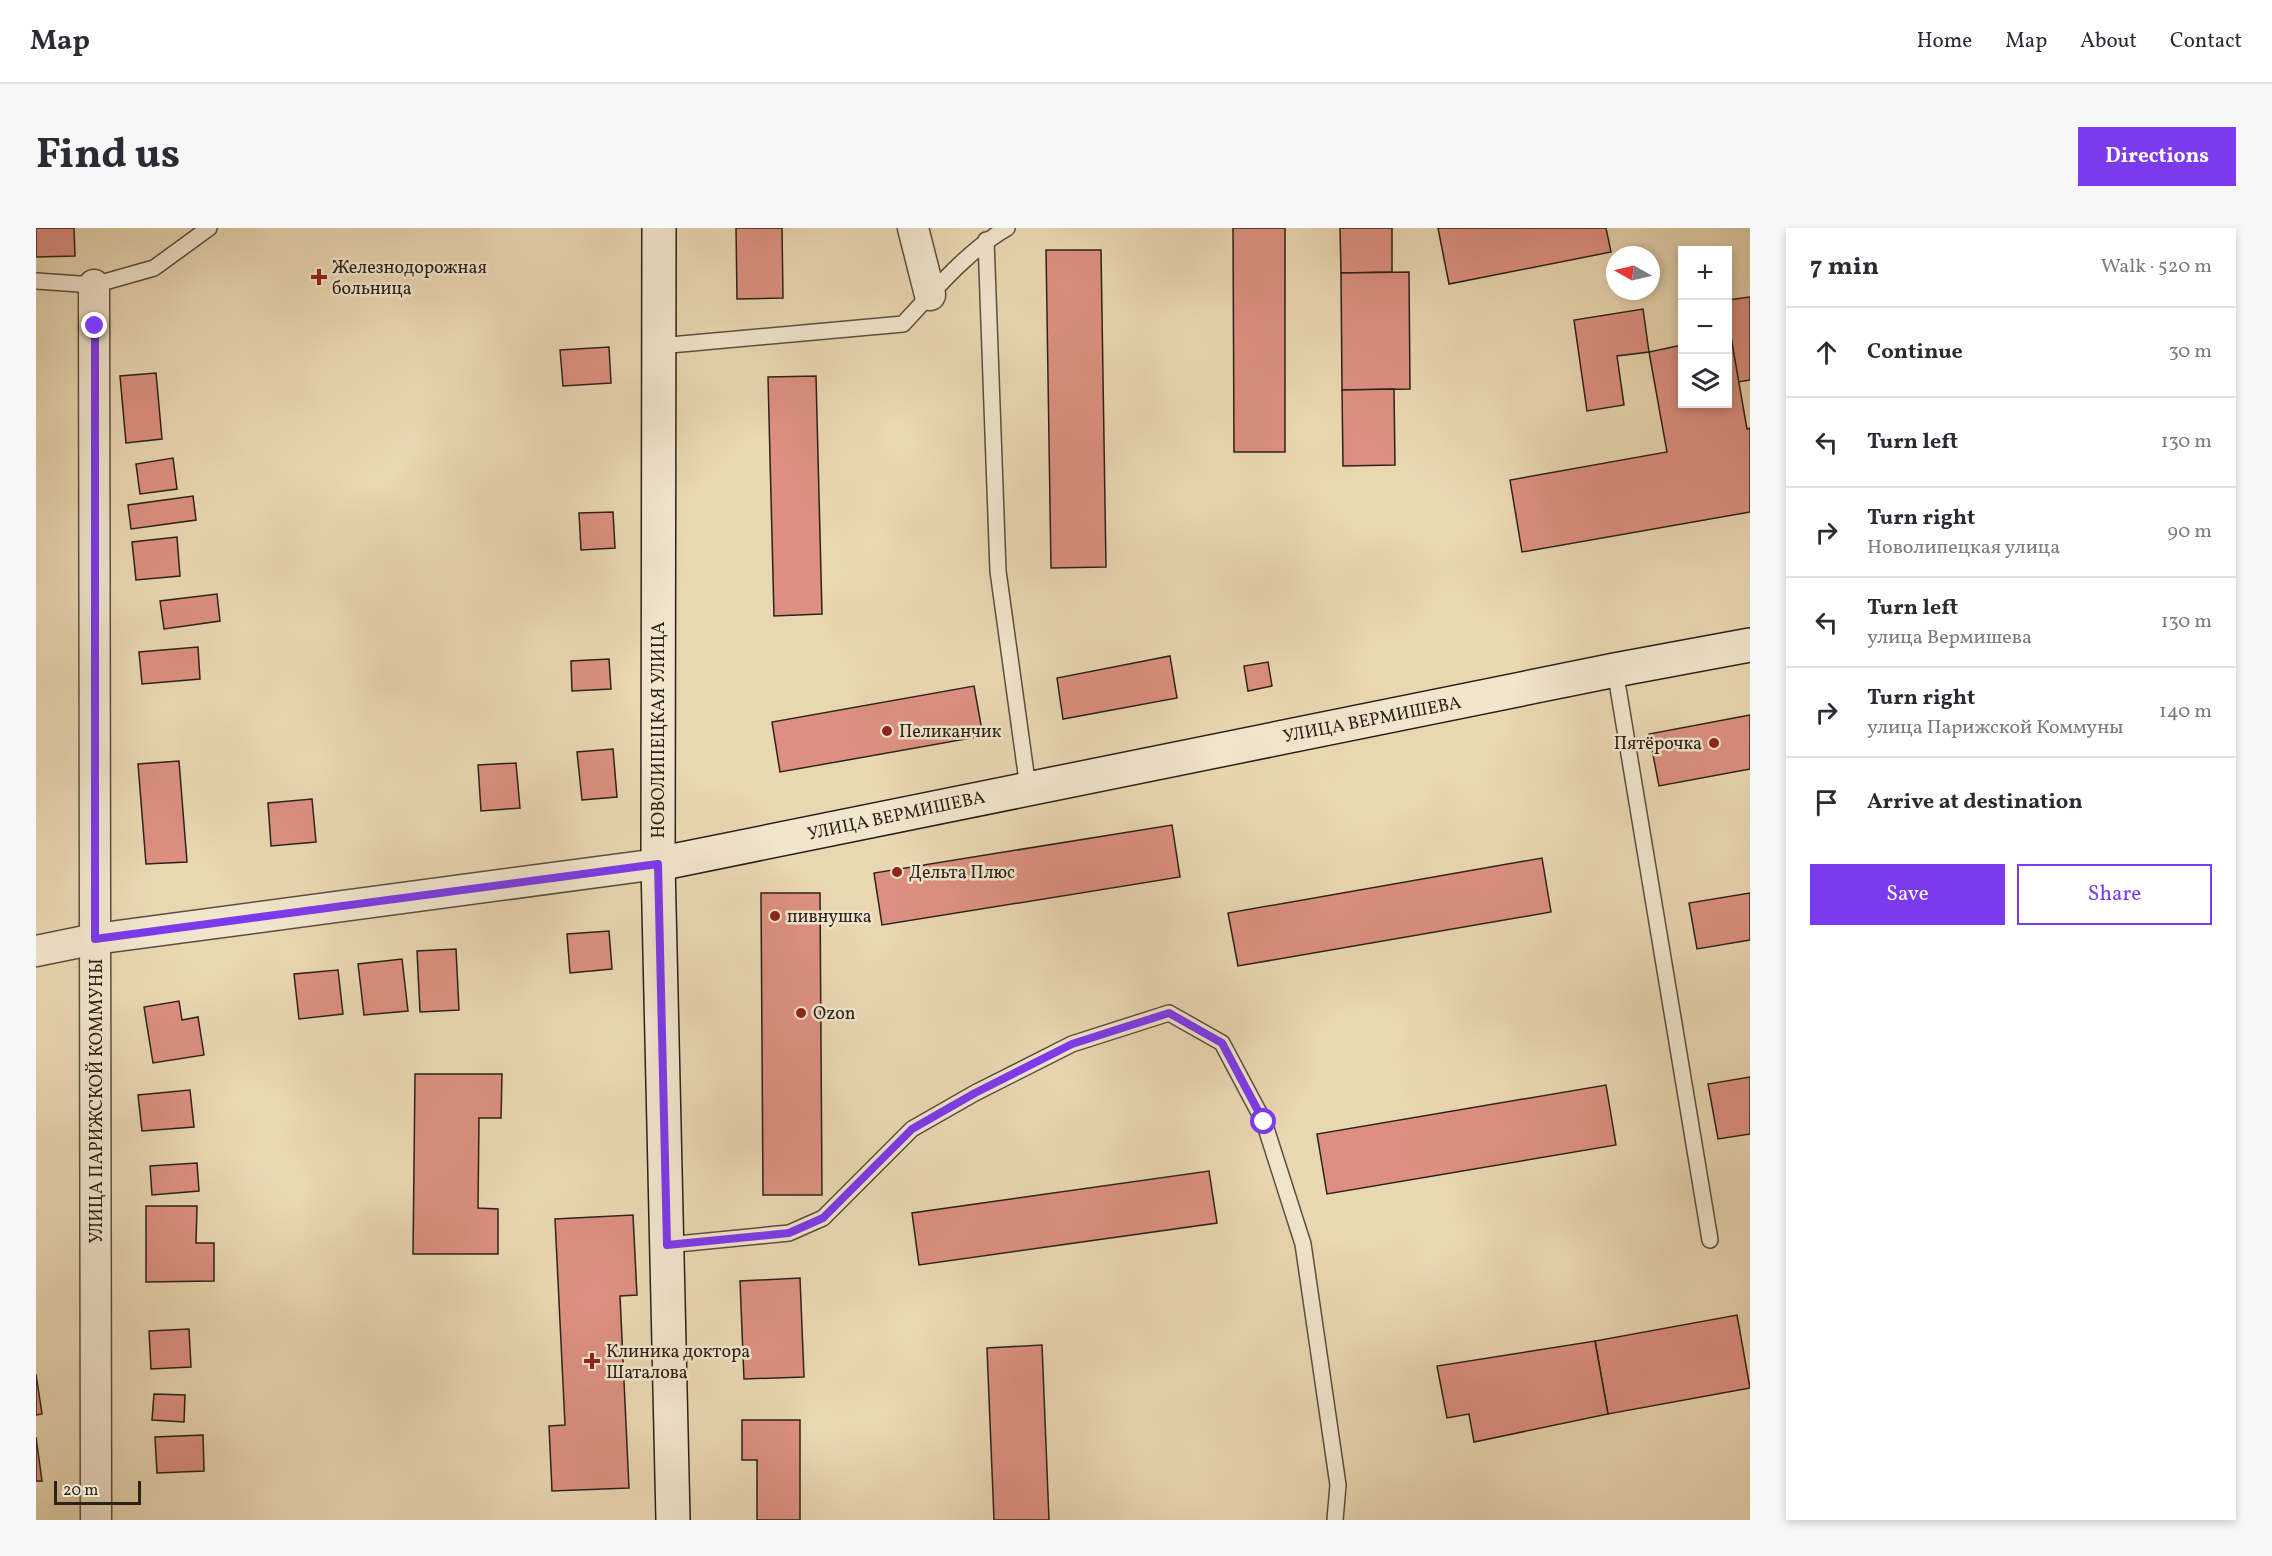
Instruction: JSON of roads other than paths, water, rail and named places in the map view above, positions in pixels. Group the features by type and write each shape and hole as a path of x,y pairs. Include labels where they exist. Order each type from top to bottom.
{"street":[{"name":"НОВОЛИПЕЦКАЯ УЛИЦА","path":"659,228 658,864 673,1520"},
{"path":"914,228 930,295"},
{"name":"УЛИЦА ПАРИЖСКОЙ КОММУНЫ","path":"94,285 96,1520"},
{"name":"УЛИЦА ВЕРМИШЕВА","path":"36,951 95,939 658,864 1615,670 1750,645"}],"lane":[{"path":"36,281 94,285 154,268 210,228"},
{"path":"659,346 903,324 986,240 1007,228"},
{"path":"986,240 998,572 1028,788"},
{"path":"1615,670 1710,1240"},
{"path":"667,1245 789,1233 823,1218 912,1129 975,1093 1072,1044 1169,1013 1222,1043 1264,1122 1303,1244 1338,1485 1335,1520"}],"place":[{"name":"Железнодорожная больница","path":"319,277"},
{"name":"Пеликанчик","path":"887,731"},
{"name":"Пятёрочка","path":"1714,743"},
{"name":"Дельта Плюс","path":"897,872"},
{"name":"пивнушка","path":"775,916"},
{"name":"Ozon","path":"801,1013"},
{"name":"Клиника доктора Шаталова","path":"592,1361"}]}
